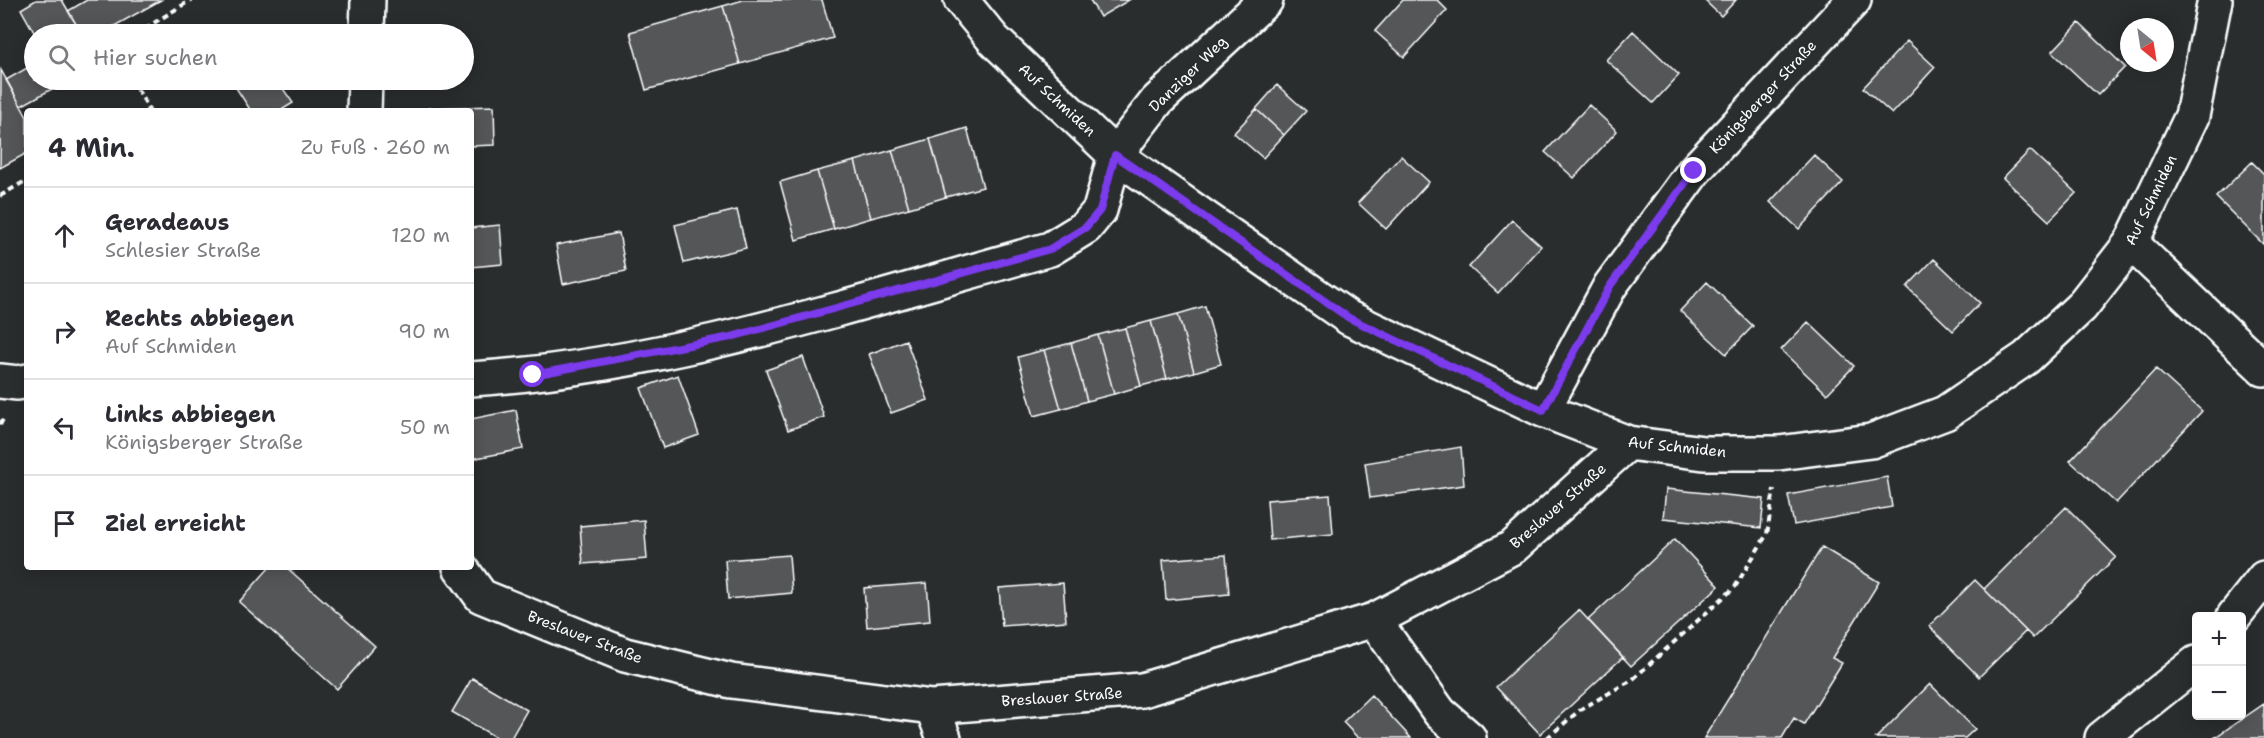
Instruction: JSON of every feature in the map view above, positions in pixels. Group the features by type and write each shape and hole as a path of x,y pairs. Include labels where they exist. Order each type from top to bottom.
{"street":[{"path":"367,24 368,0"},
{"name":"Auf Schmiden","path":"961,0 994,40 1115,155 1349,318 1543,410 1628,443 1704,453 1779,453 1871,441 1945,413 2034,351 2081,307 2132,243 2192,116 2216,0"},
{"name":"Danziger Weg","path":"1115,155 1157,101 1266,0"},
{"name":"Königsberger Straße","path":"1543,410 1610,286 1694,171 1854,0"},
{"path":"364,108 365,90"},
{"path":"474,379 533,375 731,337 1050,249 1086,227 1100,210 1115,155"},
{"path":"2132,243 2264,369"},
{"path":"0,381 24,382"},
{"name":"Breslauer Straße","path":"462,570 481,596 625,655 731,681 932,706 1142,690 1374,620 1513,547 1628,443"},
{"path":"2237,612 2264,578"},
{"path":"1374,620 1440,712 1469,738"},
{"path":"2102,738 2192,666"},
{"path":"932,706 944,738"}],"path":[{"path":"152,24 191,0"},
{"path":"138,90 148,108"},
{"path":"0,196 24,182"},
{"path":"1547,738 1581,709 1632,680 1735,587 1767,534 1779,453"}],"building":[{"path":"36,0 62,0 76,24 29,24 21,9"},
{"path":"87,0 161,0 118,24 76,24 68,11"},
{"path":"743,0 822,0 833,38 740,64 723,6"},
{"path":"1090,0 1129,0 1100,17"},
{"path":"1403,0 1437,0 1447,10 1404,57 1375,31"},
{"path":"1704,0 1736,0 1721,16"},
{"path":"723,6 740,64 646,90 630,32"},
{"path":"2079,23 2120,62 2120,72 2098,95 2052,52"},
{"path":"1633,31 1679,75 1653,103 1606,60"},
{"path":"1907,41 1935,67 1892,114 1863,88"},
{"path":"1,70 24,112 24,155 0,168"},
{"path":"24,70 24,90 50,90 21,106 6,80"},
{"path":"1277,85 1306,111 1284,135 1256,109"},
{"path":"237,90 284,90 293,103 285,108 249,108"},
{"path":"1589,105 1617,131 1574,178 1545,152"},
{"path":"494,106 495,145 474,146 474,108 429,108"},
{"path":"1256,109 1284,135 1263,158 1234,133"},
{"path":"967,128 983,187 946,197 930,139"},
{"path":"930,139 946,197 909,208 892,150"},
{"path":"892,150 909,208 871,218 855,161"},
{"path":"2030,150 2076,193 2049,221 2003,178"},
{"path":"1814,155 1843,182 1799,229 1770,202"},
{"path":"1401,156 1429,182 1386,229 1358,203"},
{"path":"855,161 871,218 834,229 817,171"},
{"path":"2252,162 2264,174 2264,245 2216,197"},
{"path":"817,171 834,229 796,240 780,182"},
{"path":"737,210 746,248 684,263 675,225"},
{"path":"1512,220 1541,246 1498,293 1469,267"},
{"path":"500,225 503,264 474,267 474,228"},
{"path":"619,233 626,271 563,284 556,245"},
{"path":"1934,259 1980,303 1953,331 1907,287"},
{"path":"1707,282 1753,326 1726,354 1680,311"},
{"path":"1205,306 1221,364 1194,372 1178,314"},
{"path":"1178,314 1194,372 1167,379 1151,321"},
{"path":"1151,321 1167,379 1141,386 1125,328"},
{"path":"1808,322 1854,366 1827,394 1781,350"},
{"path":"1125,328 1141,386 1114,394 1098,335"},
{"path":"1098,335 1114,394 1087,401 1071,343"},
{"path":"906,340 928,400 891,413 869,354"},
{"path":"1071,343 1087,401 1061,409 1044,350"},
{"path":"1044,350 1061,409 1034,416 1018,357"},
{"path":"803,357 824,417 788,430 766,370"},
{"path":"2156,369 2202,411 2116,503 2070,461"},
{"path":"678,375 699,435 663,448 641,388"},
{"path":"516,410 523,449 474,458 474,418"},
{"path":"1461,447 1464,485 1370,498 1365,463"},
{"path":"1887,477 1892,507 1794,525 1788,495"},
{"path":"1666,489 1764,499 1761,528 1663,518"},
{"path":"1330,495 1333,534 1270,540 1267,500"},
{"path":"2066,507 2116,557 2033,638 1984,589"},
{"path":"644,520 647,559 583,564 580,526"},
{"path":"1675,539 1719,586 1631,666 1588,620"},
{"path":"1822,547 1879,582 1832,658 1842,663 1804,724 1794,718 1782,738 1704,738"},
{"path":"789,555 792,593 728,599 725,560"},
{"path":"1226,555 1229,594 1166,600 1163,560"},
{"path":"267,570 289,570 375,646 337,689 239,602"},
{"path":"1975,580 2026,631 1979,677 1929,626"},
{"path":"927,583 930,621 867,627 864,588"},
{"path":"1063,583 1066,621 1002,626 999,588"},
{"path":"1579,610 1623,657 1540,734 1496,687"},
{"path":"472,678 527,710 511,738 497,738 452,712"},
{"path":"1930,684 1975,729 1965,738 1876,738"},
{"path":"1371,695 1411,738 1358,738 1343,722"},
{"path":"2264,704 2264,738 2214,738 2240,720 2246,720 2246,716"}],"route":[{"path":"533,375 731,337 1050,249 1086,227 1100,210 1115,155 1349,318 1543,410 1610,286 1694,171"}]}
